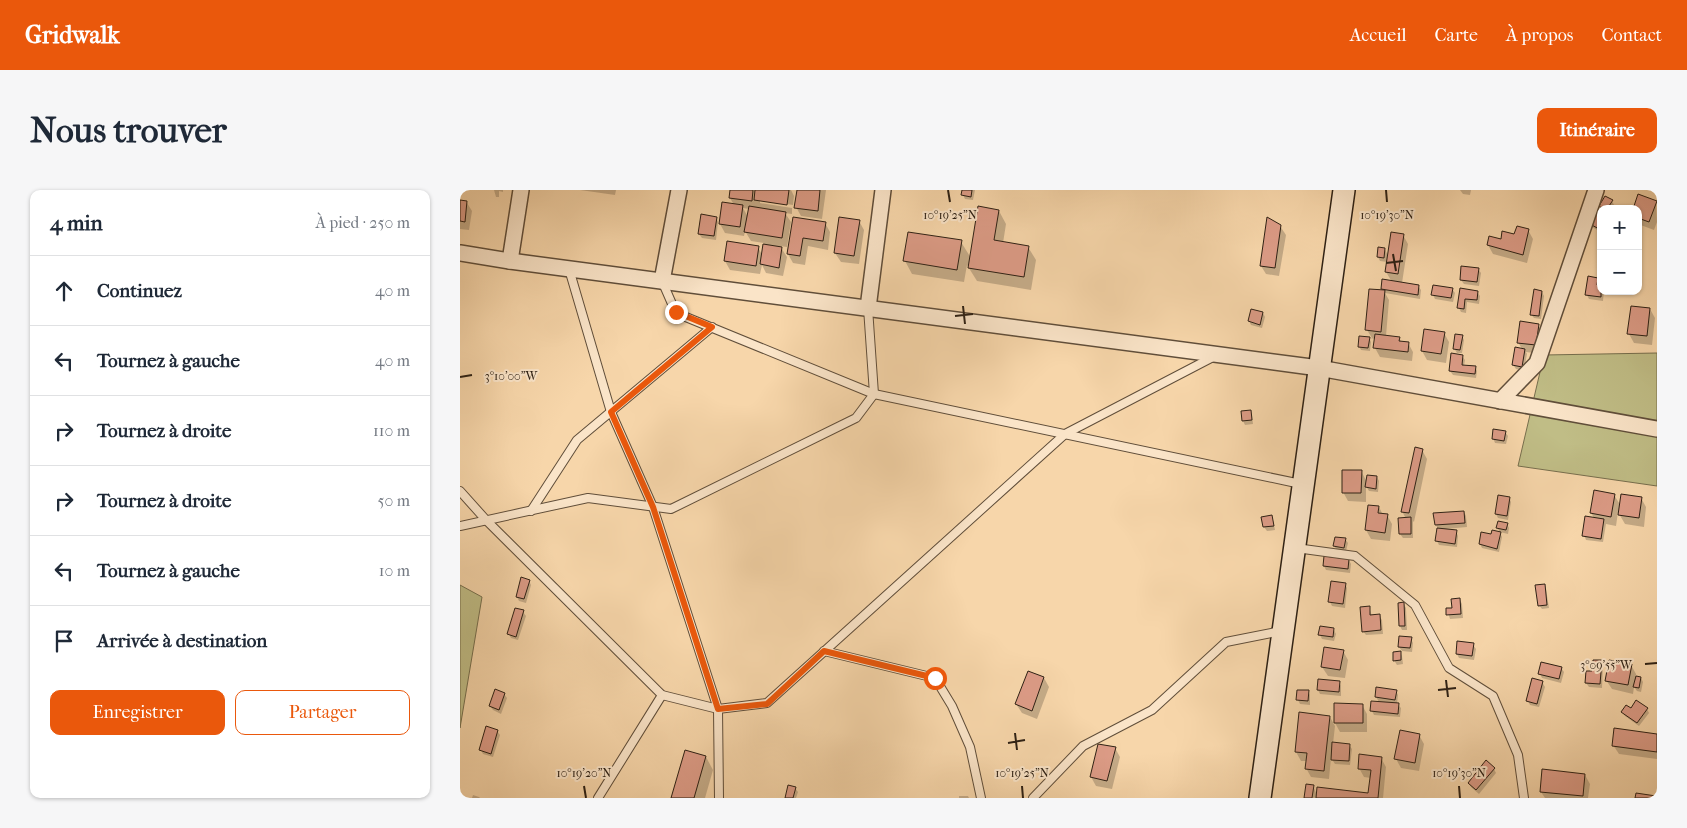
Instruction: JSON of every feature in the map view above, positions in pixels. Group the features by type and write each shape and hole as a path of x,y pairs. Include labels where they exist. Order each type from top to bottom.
{"main road":[{"path":"1260,798 1344,190"}],"street":[{"path":"510,261 521,190"},
{"path":"662,281 679,190"},
{"path":"868,308 883,190"},
{"path":"1500,401 1537,363 1596,190"},
{"path":"460,253 1319,368 1657,429"}],"lane":[{"path":"570,269 611,412 653,507 718,709 719,798"},
{"path":"662,281 676,312 874,394 1303,484"},
{"path":"460,526 588,498 671,509 856,418 874,394 868,308"},
{"path":"530,511 577,440 712,327"},
{"path":"460,491 486,520 662,695 718,709 767,704 1065,434 1217,355"},
{"path":"1294,548 1355,556 1415,605 1449,668 1493,696 1518,755 1524,798"},
{"path":"1033,798 1083,746 1152,710 1226,642 1283,630"},
{"path":"824,651 935,678 952,706 970,746 981,798"},
{"path":"598,798 662,695"}],"shaded area":[{"path":"1657,353 1657,486 1518,466 1544,355"},
{"path":"460,585 482,597 460,728"}],"building":[{"path":"730,190 753,190 752,201 729,198"},
{"path":"755,190 789,190 787,205 754,200"},
{"path":"797,190 820,190 818,211 794,208"},
{"path":"962,190 972,190 971,197 961,195"},
{"path":"1638,194 1657,201 1649,222 1642,219 1642,205 1634,205"},
{"path":"1605,196 1613,200 1610,205 1600,205"},
{"path":"460,200 467,201 465,222 460,221"},
{"path":"722,202 743,205 740,227 719,224"},
{"path":"749,206 786,212 782,238 744,232"},
{"path":"978,206 999,210 994,240 1029,246 1024,277 968,268"},
{"path":"1596,209 1597,210 1597,228 1588,223"},
{"path":"701,214 717,217 714,236 698,234"},
{"path":"793,217 826,222 823,241 803,238 800,256 787,254"},
{"path":"839,217 860,220 854,256 834,253"},
{"path":"1267,217 1281,225 1275,268 1260,266"},
{"path":"1517,226 1529,229 1523,255 1487,245 1489,236 1501,239 1502,231 1514,234"},
{"path":"908,232 962,240 957,270 903,261"},
{"path":"1391,232 1404,234 1398,274 1385,272"},
{"path":"727,241 759,246 756,266 724,261"},
{"path":"763,244 782,247 779,268 760,264"},
{"path":"1378,247 1385,248 1384,258 1377,257"},
{"path":"1461,266 1479,268 1477,282 1460,280"},
{"path":"1588,276 1597,278 1597,295 1601,295 1601,297 1585,295"},
{"path":"1382,279 1419,285 1418,295 1381,289"},
{"path":"1433,285 1453,288 1451,298 1431,295"},
{"path":"1460,288 1478,291 1477,300 1465,299 1464,309 1457,308"},
{"path":"1369,289 1385,290 1381,332 1365,330"},
{"path":"1534,289 1542,291 1539,316 1530,315"},
{"path":"1631,306 1650,308 1647,336 1627,334"},
{"path":"1251,309 1263,312 1260,325 1248,321"},
{"path":"1520,321 1539,324 1536,345 1517,343"},
{"path":"1424,329 1445,332 1441,354 1421,351"},
{"path":"1375,334 1400,337 1399,341 1409,342 1408,352 1373,348"},
{"path":"1455,334 1463,335 1460,350 1453,349"},
{"path":"1359,336 1370,337 1368,348 1358,347"},
{"path":"1515,347 1525,349 1522,367 1512,365"},
{"path":"1451,353 1463,355 1462,365 1476,366 1475,374 1449,371"},
{"path":"1251,410 1252,420 1242,421 1241,411"},
{"path":"1493,429 1506,431 1504,441 1492,439"},
{"path":"1415,447 1423,449 1409,513 1401,512"},
{"path":"1342,470 1362,470 1361,493 1342,493"},
{"path":"1367,475 1377,476 1376,489 1365,487"},
{"path":"1594,490 1615,494 1611,517 1590,513"},
{"path":"1621,494 1642,497 1639,518 1618,515"},
{"path":"1498,495 1510,497 1507,516 1495,514"},
{"path":"1368,505 1379,506 1378,513 1388,514 1385,533 1365,530"},
{"path":"1464,511 1465,523 1435,525 1433,513"},
{"path":"1272,515 1274,526 1263,527 1261,517"},
{"path":"1585,516 1604,519 1601,539 1582,536"},
{"path":"1411,517 1411,534 1399,534 1398,518"},
{"path":"1498,521 1508,523 1506,530 1496,528"},
{"path":"1437,528 1457,530 1455,544 1435,541"},
{"path":"1492,530 1501,532 1497,549 1479,544 1481,532 1491,534"},
{"path":"1335,537 1346,538 1344,548 1333,546"},
{"path":"1324,556 1349,559 1348,569 1323,566"},
{"path":"521,577 530,580 524,599 516,597"},
{"path":"1331,581 1346,583 1343,604 1328,602"},
{"path":"1545,584 1547,605 1538,606 1535,585"},
{"path":"1460,598 1461,614 1446,615 1446,608 1452,608 1451,599"},
{"path":"1404,602 1405,626 1399,626 1398,603"},
{"path":"1370,606 1370,615 1380,614 1381,630 1362,632 1360,607"},
{"path":"515,608 524,610 516,637 507,634"},
{"path":"1320,626 1334,628 1333,637 1318,635"},
{"path":"1399,636 1412,637 1410,648 1398,647"},
{"path":"1457,641 1474,643 1472,656 1456,654"},
{"path":"1324,647 1344,650 1340,670 1321,667"},
{"path":"1401,651 1401,660 1393,661 1393,652"},
{"path":"1593,660 1602,660 1600,684 1585,683 1586,671 1592,671"},
{"path":"1609,660 1632,664 1628,685 1605,681"},
{"path":"1541,662 1562,667 1559,679 1538,674"},
{"path":"1028,671 1044,677 1032,711 1015,704"},
{"path":"1636,676 1641,677 1639,688 1633,687"},
{"path":"1532,678 1543,681 1537,704 1526,701"},
{"path":"1318,679 1340,681 1339,692 1317,690"},
{"path":"1376,687 1397,690 1395,700 1375,697"},
{"path":"495,689 505,693 499,710 489,706"},
{"path":"1297,690 1309,690 1308,701 1296,700"},
{"path":"1636,700 1648,708 1637,723 1621,712 1626,705 1631,708"},
{"path":"1371,701 1399,703 1398,714 1370,711"},
{"path":"1334,703 1363,704 1363,723 1334,723"},
{"path":"1299,712 1330,716 1324,771 1305,769 1307,753 1295,752"},
{"path":"486,726 498,730 491,754 479,750"},
{"path":"1614,728 1657,734 1657,752 1612,746"},
{"path":"1400,730 1420,734 1415,763 1394,759"},
{"path":"1332,742 1350,744 1349,761 1331,760"},
{"path":"1098,744 1116,747 1107,781 1090,777"},
{"path":"685,750 706,756 694,798 671,798"},
{"path":"1359,754 1382,757 1378,798 1316,798 1317,787 1368,793 1371,770 1358,769"},
{"path":"1486,760 1495,768 1476,790 1468,783"},
{"path":"1542,769 1585,774 1583,796 1540,792"},
{"path":"1306,784 1314,785 1312,798 1304,798"},
{"path":"788,785 796,787 793,798 785,798"},
{"path":"1636,793 1656,796 1656,798 1635,798"}],"route":[{"path":"676,312 712,327 611,412 653,507 718,709 767,704 824,651 935,678"}]}
